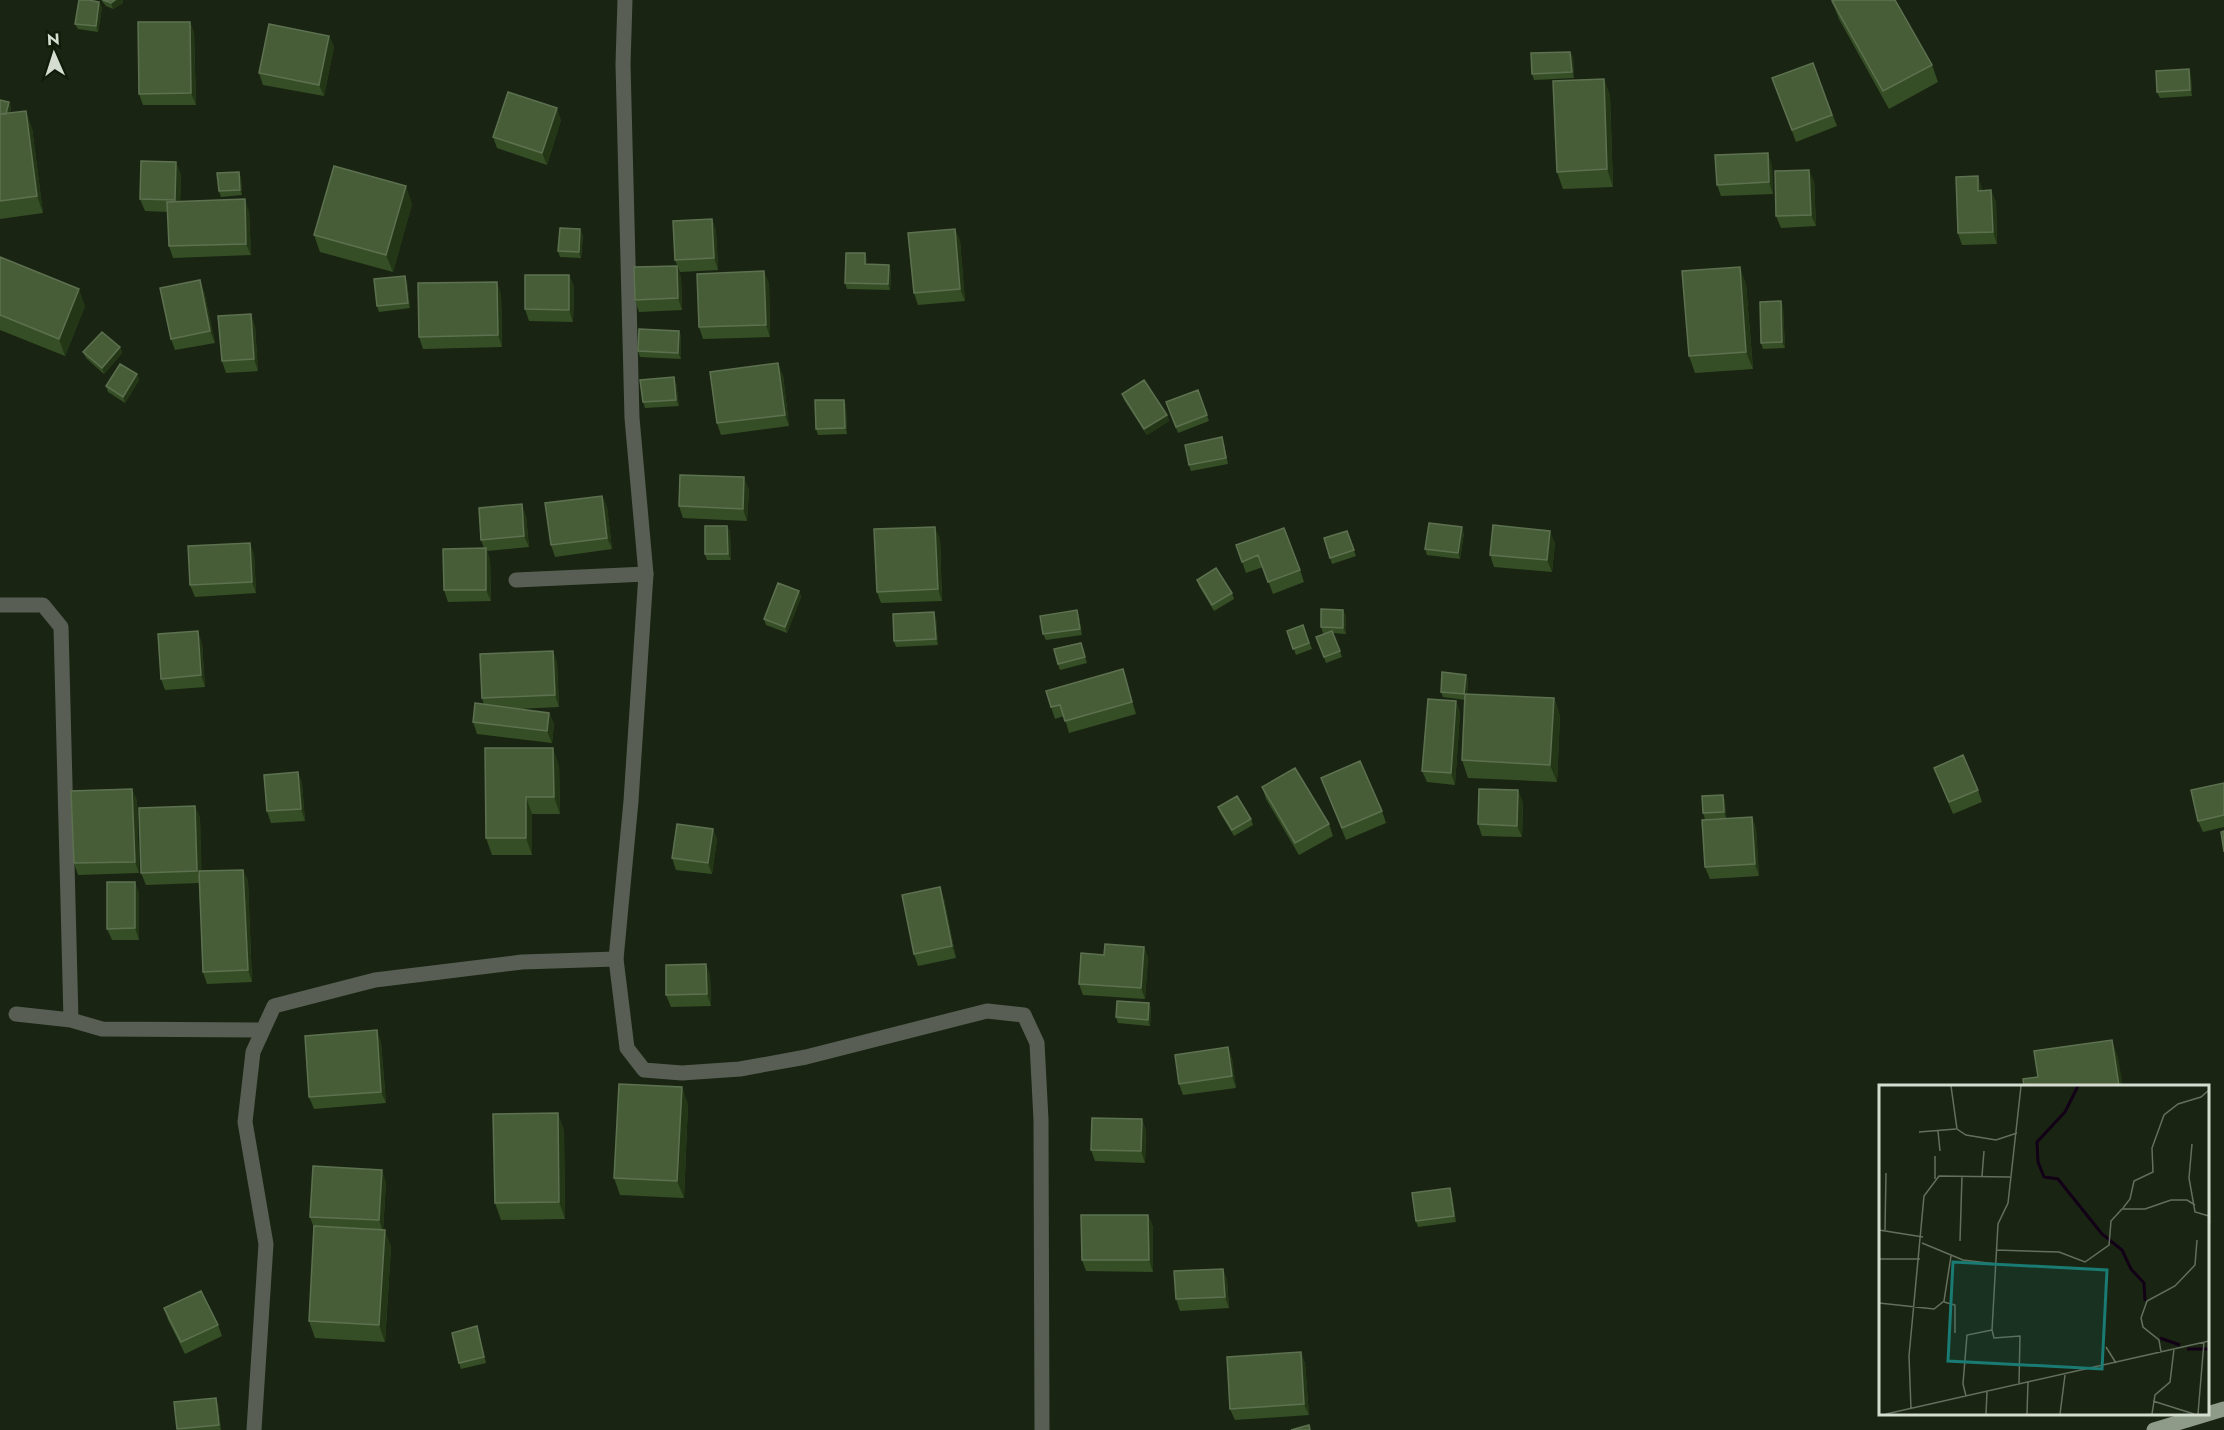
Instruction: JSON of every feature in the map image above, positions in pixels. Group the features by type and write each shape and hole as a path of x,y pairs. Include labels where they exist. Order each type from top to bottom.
{"main road":[{"path":"2209,1414 2224,1409"},
{"path":"2154,1430 2204,1415"}],"street":[{"path":"625,0 623,64 632,418 646,573 631,801 616,959 627,1048 644,1070 682,1073 740,1069 806,1057 987,1011 1024,1015 1037,1043 1041,1120 1042,1430"},
{"path":"516,580 646,573"},
{"path":"0,605 43,605 61,627 71,1020"},
{"path":"254,1430 266,1244 245,1122 253,1052 274,1006 375,981 522,962 616,959"},
{"path":"16,1014 71,1020 102,1029 263,1030"}],"building":[{"path":"79,0 99,2 96,26 75,24"},
{"path":"1895,0 1932,65 1883,91 1832,1"},
{"path":"138,22 190,22 191,93 139,94"},
{"path":"269,24 329,36 319,85 259,73"},
{"path":"1570,52 1572,72 1532,74 1531,53"},
{"path":"1813,63 1832,115 1792,130 1772,78"},
{"path":"2189,69 2190,90 2157,92 2156,71"},
{"path":"1604,79 1607,169 1557,172 1553,81"},
{"path":"508,92 557,108 542,153 493,137"},
{"path":"0,100 9,102 6,114 0,114"},
{"path":"26,111 37,196 0,201 0,114"},
{"path":"1768,153 1769,182 1717,185 1715,155"},
{"path":"141,161 176,162 175,200 140,199"},
{"path":"334,166 406,186 386,255 314,235"},
{"path":"1809,170 1811,215 1776,216 1775,171"},
{"path":"239,172 240,190 219,191 217,173"},
{"path":"1978,176 1978,191 1991,190 1993,232 1958,233 1956,177"},
{"path":"245,199 246,244 169,246 167,202"},
{"path":"712,219 714,258 675,260 673,221"},
{"path":"560,228 580,229 579,252 558,251"},
{"path":"955,229 960,289 914,293 908,233"},
{"path":"846,253 865,253 865,264 889,265 888,284 845,283"},
{"path":"0,257 79,289 59,339 0,315"},
{"path":"677,266 678,298 635,300 634,267"},
{"path":"1740,267 1746,352 1689,356 1682,271"},
{"path":"764,271 766,325 699,327 697,274"},
{"path":"525,275 569,275 569,310 525,309"},
{"path":"405,276 408,303 377,306 374,279"},
{"path":"200,280 210,331 171,339 160,288"},
{"path":"497,282 498,335 419,337 418,283"},
{"path":"1781,301 1782,342 1761,343 1760,302"},
{"path":"251,314 254,359 222,361 218,316"},
{"path":"639,329 679,331 678,353 638,351"},
{"path":"102,332 120,347 102,368 83,352"},
{"path":"778,363 785,415 717,423 710,372"},
{"path":"120,364 137,374 123,397 106,386"},
{"path":"674,377 676,400 643,402 640,380"},
{"path":"1144,380 1167,415 1144,429 1122,394"},
{"path":"1198,390 1207,415 1176,427 1166,402"},
{"path":"815,400 844,400 845,428 816,429"},
{"path":"1222,437 1226,458 1189,465 1185,445"},
{"path":"680,475 744,477 743,509 679,506"},
{"path":"602,496 607,538 551,545 545,503"},
{"path":"522,504 524,536 481,540 479,508"},
{"path":"1429,523 1462,527 1458,553 1425,549"},
{"path":"1493,525 1550,531 1547,560 1490,555"},
{"path":"705,526 727,526 728,554 705,554"},
{"path":"935,527 938,589 877,592 874,529"},
{"path":"1284,528 1300,570 1268,582 1258,555 1242,562 1236,545"},
{"path":"1347,531 1354,550 1330,558 1324,538"},
{"path":"250,543 252,582 190,585 188,546"},
{"path":"486,548 486,590 444,590 443,549"},
{"path":"1216,568 1232,593 1212,605 1197,580"},
{"path":"778,583 799,591 785,627 764,619"},
{"path":"1321,609 1343,610 1343,628 1321,627"},
{"path":"1077,610 1080,629 1043,634 1040,616"},
{"path":"934,612 936,639 894,641 893,614"},
{"path":"1303,625 1309,643 1293,649 1287,631"},
{"path":"198,631 201,675 161,679 158,634"},
{"path":"1332,631 1340,651 1324,657 1316,637"},
{"path":"1081,643 1085,657 1058,664 1054,649"},
{"path":"553,651 555,695 482,698 480,654"},
{"path":"1123,669 1132,702 1065,721 1060,705 1051,707 1046,691"},
{"path":"1442,672 1466,675 1464,694 1441,692"},
{"path":"1465,694 1554,698 1550,765 1462,760"},
{"path":"1428,699 1456,701 1451,773 1422,771"},
{"path":"475,703 549,713 547,731 473,722"},
{"path":"485,748 553,748 554,797 526,797 526,838 486,838"},
{"path":"1963,755 1978,790 1949,802 1934,768"},
{"path":"1360,761 1382,811 1342,828 1321,778"},
{"path":"1295,768 1329,824 1295,843 1262,787"},
{"path":"298,772 301,809 267,811 264,775"},
{"path":"2224,783 2224,815 2198,821 2191,790"},
{"path":"132,789 135,862 74,863 71,791"},
{"path":"1479,789 1518,790 1517,826 1478,824"},
{"path":"1723,795 1724,812 1703,813 1702,796"},
{"path":"1237,796 1251,819 1232,830 1218,807"},
{"path":"195,806 197,871 141,873 139,808"},
{"path":"1752,817 1755,864 1705,867 1702,820"},
{"path":"677,824 713,829 708,863 672,858"},
{"path":"2224,831 2224,852 2221,832"},
{"path":"243,870 248,970 203,972 199,871"},
{"path":"107,882 135,882 135,928 107,929"},
{"path":"940,887 952,946 914,954 902,895"},
{"path":"1105,944 1144,947 1141,988 1079,984 1081,953 1104,955"},
{"path":"706,964 707,994 666,995 666,965"},
{"path":"1117,1001 1149,1003 1148,1020 1116,1017"},
{"path":"377,1030 381,1092 309,1097 305,1036"},
{"path":"2112,1040 2119,1085 2024,1085 2023,1079 2038,1077 2034,1051"},
{"path":"1228,1047 1232,1076 1179,1084 1175,1055"},
{"path":"619,1084 682,1087 677,1181 614,1178"},
{"path":"558,1113 559,1202 495,1203 493,1114"},
{"path":"1092,1118 1142,1119 1141,1151 1091,1150"},
{"path":"313,1166 382,1170 379,1220 310,1217"},
{"path":"1450,1188 1454,1216 1416,1221 1412,1193"},
{"path":"1081,1215 1148,1215 1149,1260 1082,1260"},
{"path":"314,1226 385,1230 379,1325 309,1321"},
{"path":"1223,1269 1225,1297 1176,1299 1174,1271"},
{"path":"201,1291 218,1325 181,1342 164,1308"},
{"path":"477,1326 484,1357 459,1363 452,1333"},
{"path":"1301,1352 1304,1404 1230,1409 1227,1357"},
{"path":"216,1398 219,1425 177,1429 174,1402"},
{"path":"1309,1425 1310,1430 1291,1430"}]}
